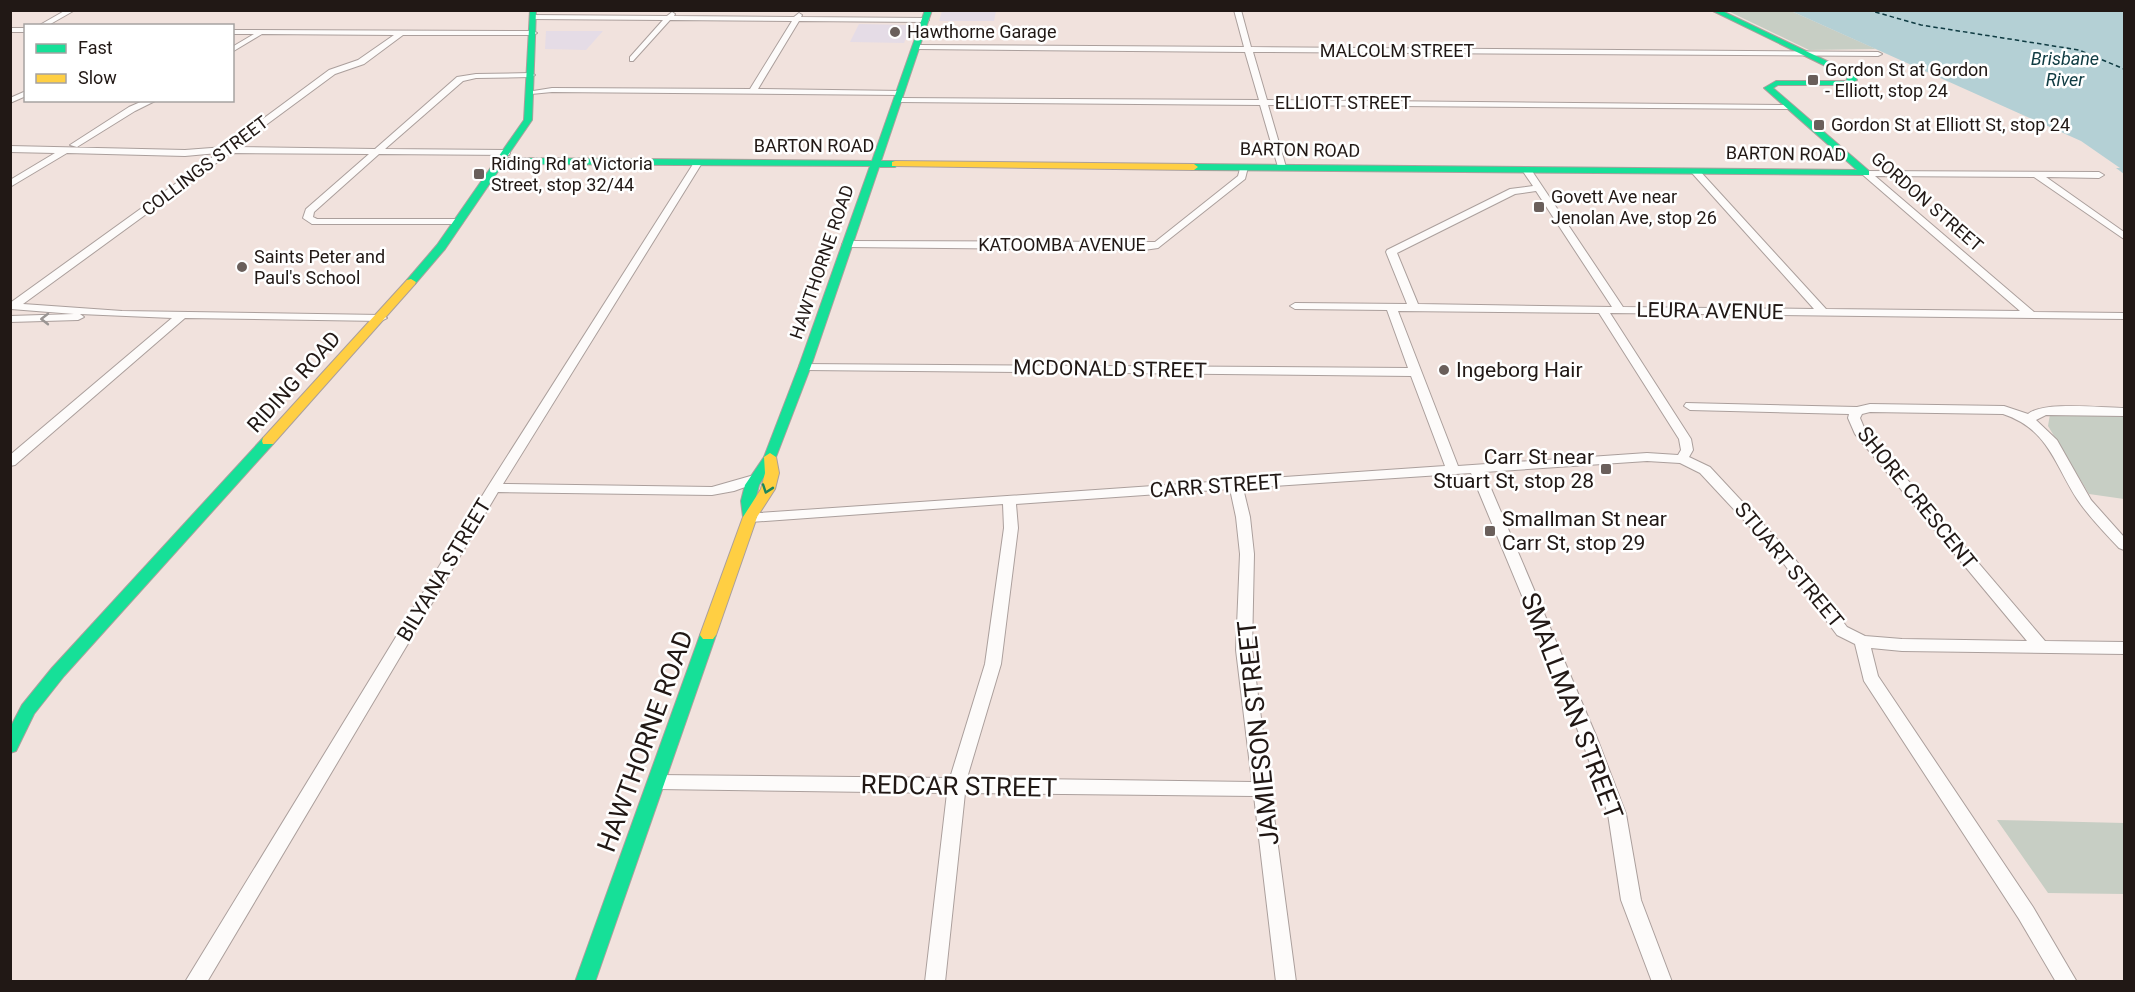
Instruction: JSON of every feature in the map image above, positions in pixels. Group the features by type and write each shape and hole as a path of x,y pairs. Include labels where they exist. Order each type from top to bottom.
{"street":[{"path":"45,24 72,10"},
{"path":"633,59 675,10"},
{"path":"752,92 802,10"},
{"path":"1237,10 1282,167"},
{"name":"GORDON STREET","path":"1714,10 1851,76 1853,80 1844,83 1776,83 1768,86 1788,107 2031,315"},
{"path":"533,14 797,19 928,15"},
{"name":"RIDING ROAD","path":"11,744 28,710 58,672 414,281 458,222 528,120 533,14"},
{"name":"HAWTHORNE ROAD","path":"750,517 746,505 754,479 770,457 805,366 928,15"},
{"path":"234,32 533,33"},
{"path":"234,49 261,33"},
{"name":"COLLINGS STREET","path":"12,306 212,163 226,150 332,72 361,62 400,34"},
{"name":"MALCOLM STREET","path":"917,47 1878,54"},
{"path":"458,222 315,222 308,218 309,211 461,75 531,75"},
{"name":"ELLIOTT STREET","path":"531,92 552,90 752,92 899,97 1263,103 1788,107"},
{"path":"10,100 24,94"},
{"path":"74,145 149,102"},
{"path":"88,145 144,110 150,102"},
{"path":"10,148 88,145 194,146 226,150"},
{"path":"10,148 185,153 226,150 376,152 503,157"},
{"path":"10,184 64,151"},
{"name":"BARTON ROAD","path":"503,157 698,163 2099,175"},
{"name":"BILYANA STREET","path":"195,981 494,488 698,163"},
{"name":"KATOOMBA AVENUE","path":"847,244 1151,246 1158,244 1242,177 1244,167"},
{"path":"1527,170 1620,310"},
{"path":"1695,171 1823,312"},
{"path":"2037,175 2124,236"},
{"path":"1414,307 1391,252 1513,191 1538,188"},
{"path":"12,306 181,316 381,318"},
{"name":"LEURA AVENUE","path":"1295,306 2124,316"},
{"path":"1391,307 1453,470"},
{"path":"1603,310 1686,439 1687,450 1682,459"},
{"path":"10,319 57,319 122,314"},
{"path":"10,462 181,316"},
{"name":"MCDONALD STREET","path":"805,366 1414,372"},
{"path":"1690,406 1857,411"},
{"name":"SHORE CRESCENT","path":"2040,646 1859,431 1854,418 1857,411 1870,408 2004,410 2030,419 2042,428 2097,517 2124,545"},
{"path":"2030,419 2035,414 2046,411 2124,412"},
{"name":"CARR STREET","path":"750,517 1659,456 1682,459"},
{"name":"HAWTHORNE ROAD","path":"585,981 750,517 761,506 774,468 770,457"},
{"name":"STUART STREET","path":"1682,459 1705,470 1719,484 1786,557 1842,631 1862,641 1870,677 2026,913 2067,981"},
{"name":"SMALLMAN STREET","path":"1476,468 1593,749 1617,814 1631,900 1662,981"},
{"path":"494,488 719,490 754,479"},
{"name":"JAMIESON STREET","path":"1235,484 1243,517 1247,554 1244,650 1286,981"},
{"path":"935,981 957,786 963,758 993,664 1011,528 1009,500"},
{"path":"1862,641 1902,645 2124,648"},
{"name":"REDCAR STREET","path":"657,782 1261,789"}],"shaded area":[{"path":"942,10 996,11 994,21 939,21"},
{"path":"1728,11 1791,11 1876,49 1809,50"},
{"path":"859,24 911,25 904,43 850,42"},
{"path":"546,31 603,31 586,50 545,49"},
{"path":"2050,414 2124,415 2124,499 2089,494 2048,426"},
{"path":"1997,820 2124,823 2124,894 2048,893"}],"water":[{"name":"Brisbane River","path":"1791,11 2124,11 2124,174 2116,168 2120,168 2081,141"}],"ferry route":[{"path":"1868,10 1921,25 2079,50 2124,69"}],"traffic: fast":[{"path":"411,282 441,247 528,120 533,10"},
{"path":"750,517 748,501 752,485 770,457 805,366 929,10"},
{"path":"1714,10 1851,76 1853,80 1848,83 1776,83 1768,88 1866,173"},
{"path":"501,161 895,164"},
{"path":"1194,167 1866,173"},
{"path":"10,746 28,710 58,672 268,441"},
{"path":"585,982 708,635"}],"traffic: slow":[{"path":"895,164 1194,167"},
{"path":"268,441 411,282"},
{"path":"708,635 750,517 768,489 772,473 770,457"}],"place":[{"name":"Hawthorne Garage","path":"895,32"},
{"name":"Gordon St at Gordon - Elliott, stop 24","path":"1813,80"},
{"name":"Gordon St at Elliott St, stop 24","path":"1819,125"},
{"name":"Riding Rd at Victoria Street, stop 32/44","path":"479,174"},
{"name":"Govett Ave near Jenolan Ave, stop 26","path":"1539,207"},
{"name":"Saints Peter and Paul's School","path":"242,267"},
{"name":"Ingeborg Hair","path":"1444,370"},
{"name":"Carr St near Stuart St, stop 28","path":"1606,469"},
{"name":"Smallman St near Carr St, stop 29","path":"1490,531"}]}
